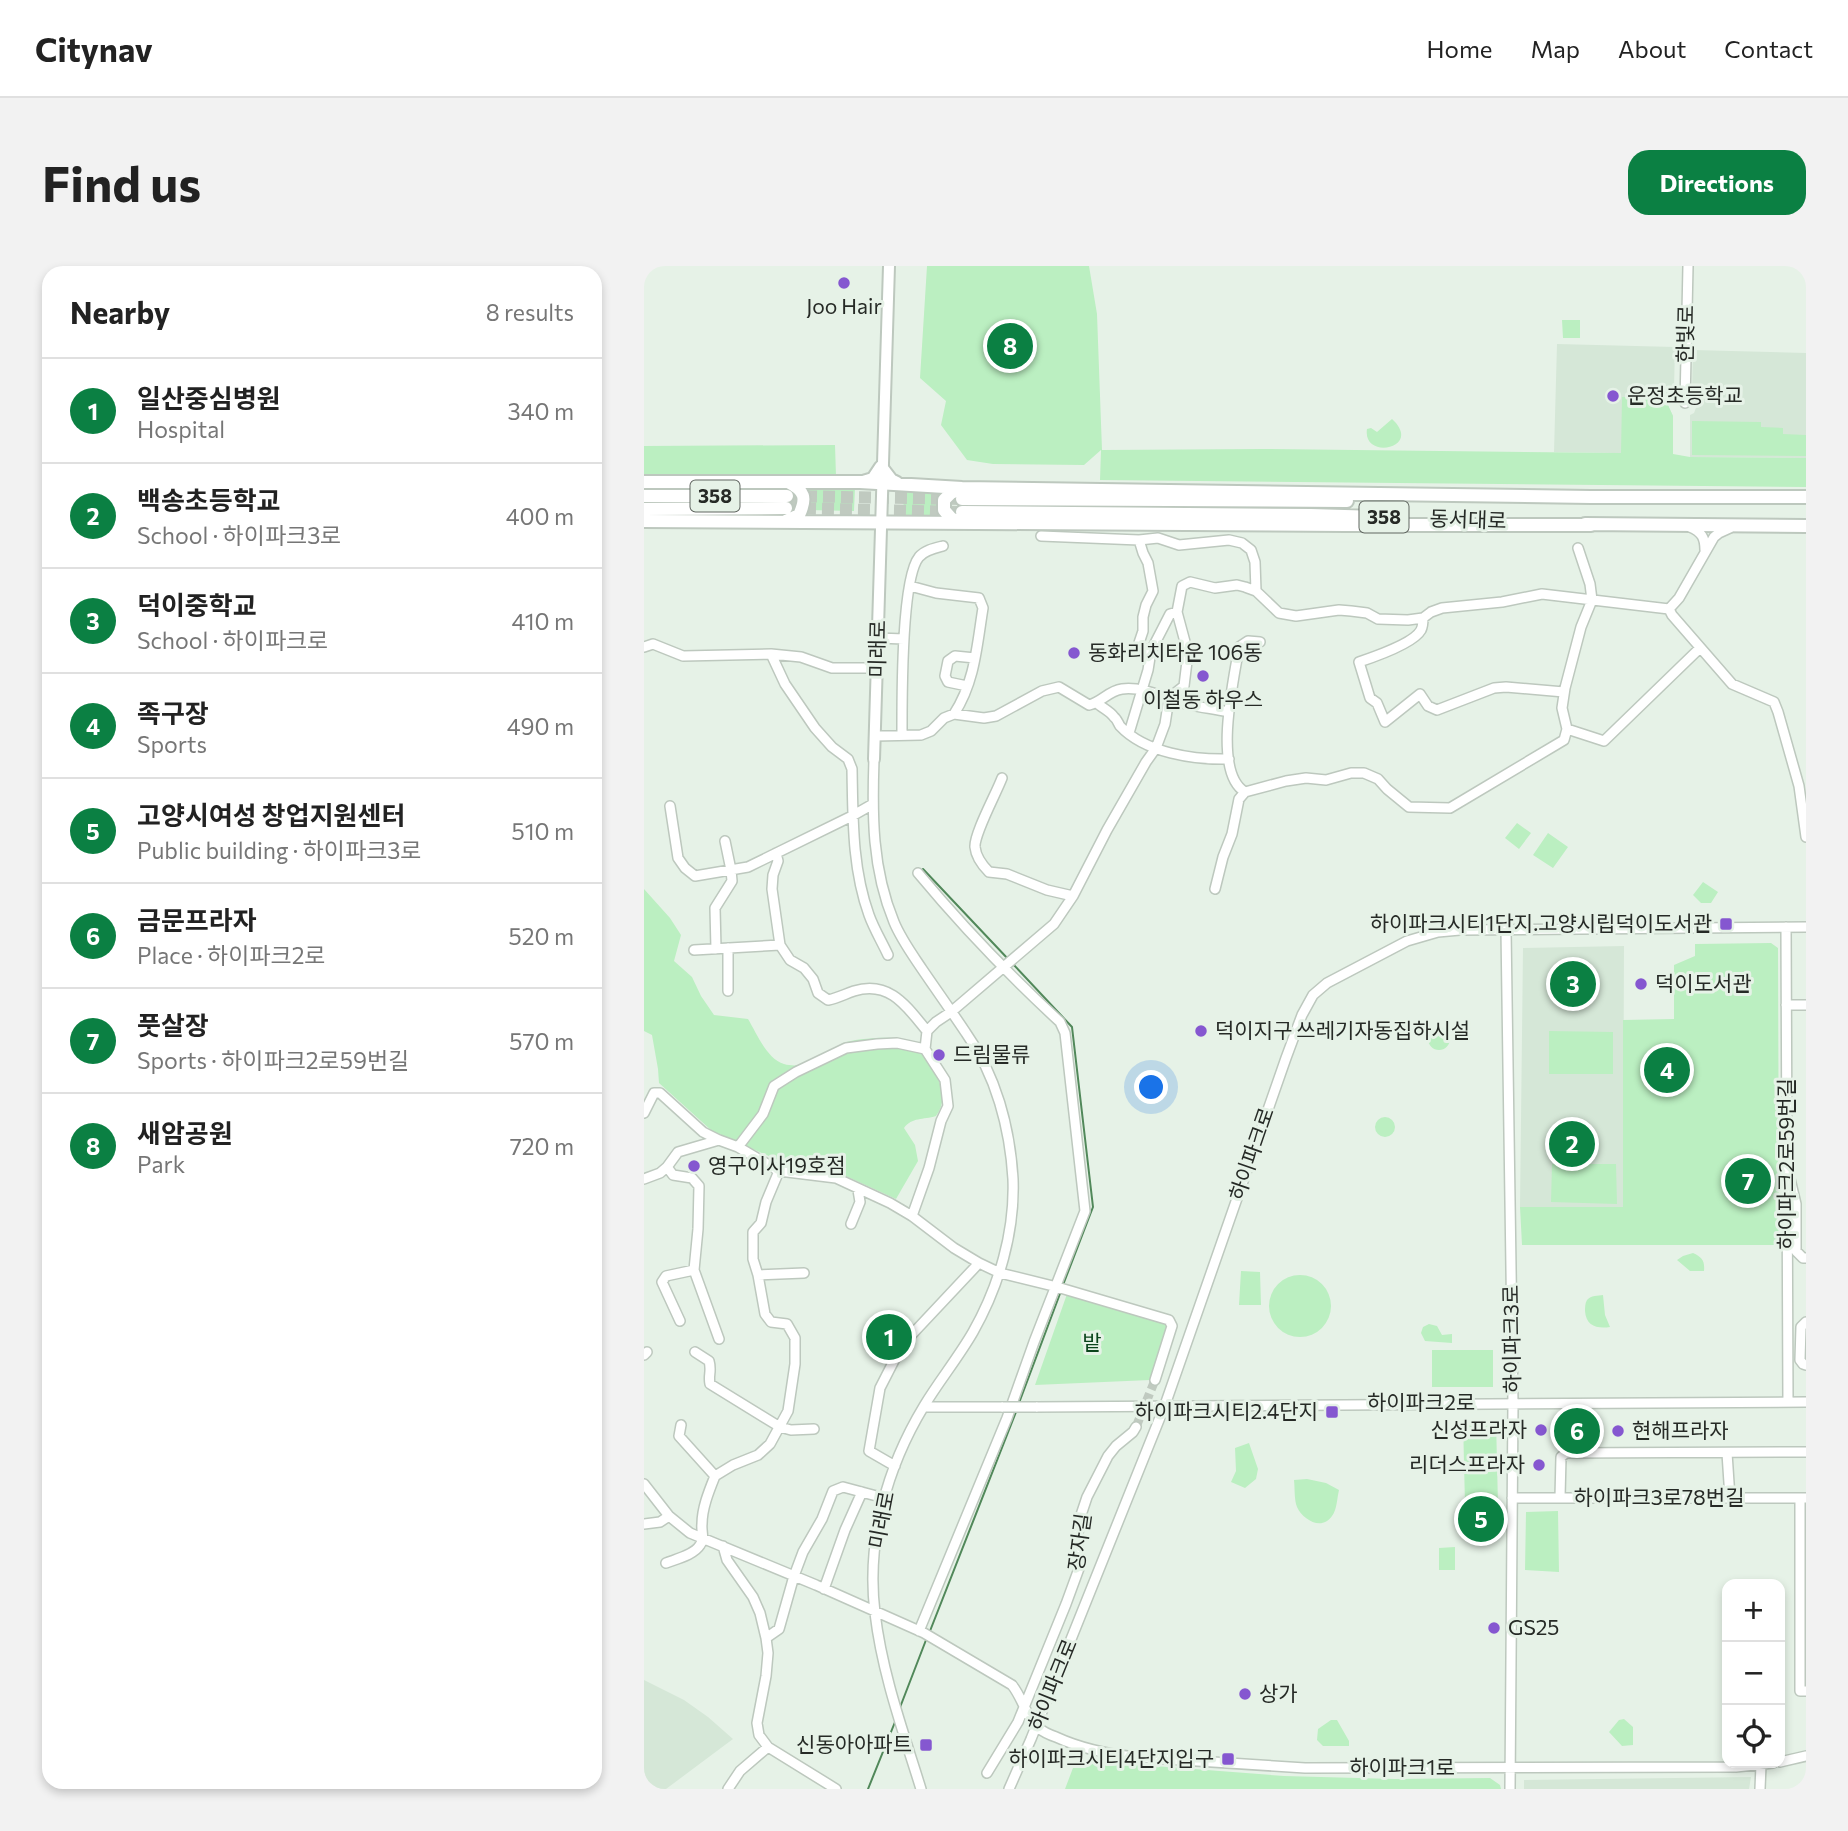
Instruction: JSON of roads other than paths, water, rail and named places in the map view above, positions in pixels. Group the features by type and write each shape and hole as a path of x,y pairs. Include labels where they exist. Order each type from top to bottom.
{"highway":[{"path":"860,482 873,479 881,467 891,480 962,505 1591,524 1806,526"},
{"path":"786,481 799,488 804,504 799,515 786,508"},
{"path":"644,482 905,484"},
{"name":"358","path":"644,496 786,508"},
{"path":"644,521 786,508 880,521 962,505 1806,497"},
{"name":"358","path":"644,509 786,508"}],"main road":[{"name":"미래로","path":"874,759 889,266"}],"street":[{"name":"한빛로","path":"1685,403 1688,266"},
{"path":"1675,525 1690,527 1702,534 1705,550"},
{"path":"1669,609 1679,598 1705,550 1719,533 1740,526"},
{"path":"1041,536 1139,540 1158,538 1179,545 1229,540 1242,543 1251,550 1255,562 1256,591"},
{"path":"1139,540 1148,563 1153,591 1143,617 1143,631 1138,646 1151,651"},
{"path":"902,735 904,639 913,571 919,557 931,548 943,546"},
{"path":"1215,889 1232,834 1239,799 1245,792 1286,781 1306,778 1326,780 1351,773 1364,773 1378,779 1409,807 1450,808 1564,740 1567,729 1562,708 1564,692 1581,627 1592,600 1590,584 1578,548"},
{"path":"912,1216 948,1106 945,1080 925,1049 927,1031 1054,924 1073,896 1107,830 1156,748 1170,698 1184,685 1188,653 1177,612 1182,586 1190,582 1215,588 1237,585 1256,591 1279,613 1296,616 1339,610 1367,612 1378,619 1408,620 1423,618 1442,608 1542,594 1669,609"},
{"path":"910,586 936,593 979,598 983,608 972,677 954,714"},
{"path":"1669,609 1732,684 1774,702 1797,774 1806,837"},
{"path":"1129,733 1143,690 1151,651 1170,614 1177,612"},
{"path":"1423,618 1420,632 1392,650 1359,662 1370,698 1377,703 1385,722 1420,694 1428,706 1437,710 1494,688 1564,692"},
{"path":"878,638 904,639"},
{"path":"1245,792 1238,788 1229,759 1226,737 1228,712 1239,647 1248,641 1260,642"},
{"path":"644,647 653,644 683,656 771,654 801,657 832,668 878,668"},
{"path":"1567,729 1604,741 1700,648"},
{"path":"771,654 785,684 815,728 832,747 848,759 852,769 854,846 860,882 869,916 888,955"},
{"path":"967,686 948,682 945,676 948,661 955,656 975,658"},
{"path":"875,736 921,735 954,714 985,718 996,716 1042,691 1059,687 1089,705 1097,703 1109,692 1123,689 1143,690 1190,705 1228,712"},
{"path":"1097,703 1114,716 1119,725 1129,733 1156,748 1190,757 1229,759"},
{"name":"미래로","path":"874,759 875,854 889,909 901,938 968,1036 990,1077 1004,1119 1013,1180 1012,1209 1000,1273 974,1331 924,1406 895,1466 880,1513 873,1582 875,1612 895,1705 921,1789"},
{"path":"1002,778 976,837 975,849 982,864 989,872 1007,874 1047,890 1073,896"},
{"path":"670,806 678,858 695,876 748,867 873,804"},
{"path":"716,949 715,908 732,881 725,841"},
{"path":"776,853 778,861 772,889 780,945 790,960 804,968 813,979 818,993 828,1000 869,988 884,989 897,998 927,1031"},
{"path":"918,873 957,920 1009,964 1060,1022 1065,1032 1084,1211 1058,1287 921,1632"},
{"name":"하이파크2로59번길","path":"1786,927 1788,1402"},
{"name":"하이파크로","path":"1009,1789 1164,1405 1286,1058 1302,1015 1313,995 1339,976 1416,938 1438,932 1806,927"},
{"name":"하이파크3로","path":"1506,930 1513,1403 1510,1789"},
{"path":"694,950 780,945"},
{"path":"728,948 728,991"},
{"path":"1786,1005 1806,1005"},
{"path":"738,1147 763,1114 774,1086 796,1072 846,1048 897,1043 925,1049"},
{"path":"644,1113 654,1093 660,1093 703,1132 738,1147 779,1171 836,1178 890,1203 954,1248 1000,1273 1169,1320 1172,1326 1155,1380"},
{"path":"644,1180 660,1173 678,1152 719,1140"},
{"path":"667,1167 673,1175 692,1178 699,1186 694,1270 719,1339"},
{"path":"1787,1170 1796,1204 1796,1251 1804,1258"},
{"path":"666,1563 700,1546 703,1538 704,1509 715,1476 758,1455 770,1444 788,1411 795,1364 794,1338 787,1324 771,1322 765,1314 753,1259 753,1232 761,1223 766,1202 779,1171"},
{"path":"851,1224 860,1202 858,1190"},
{"path":"895,1466 869,1451 880,1388 902,1345 979,1263"},
{"path":"680,1321 662,1282 666,1276 694,1270"},
{"path":"758,1275 804,1273"},
{"path":"1806,1322 1801,1327 1800,1360 1806,1365"},
{"path":"695,1352 709,1361 712,1370 708,1378 710,1384 780,1427 790,1430 814,1429"},
{"name":"하이파크2로","path":"924,1406 1806,1402"},
{"path":"681,1425 679,1437 715,1476"},
{"name":"장자길","path":"987,1773 1025,1706 1081,1563 1078,1533 1087,1497 1108,1456 1136,1427"},
{"path":"1560,1497 1561,1457 1566,1453 1806,1452"},
{"path":"1727,1453 1730,1498"},
{"path":"644,1484 668,1516 690,1533 921,1632 1012,1685 1036,1726"},
{"path":"765,1638 779,1629 803,1552 822,1519 833,1492 843,1487 884,1498"},
{"path":"824,1589 862,1492"},
{"name":"하이파크3로78번길","path":"1512,1497 1803,1498"},
{"path":"1803,1498 1800,1691 1806,1691"},
{"path":"644,1524 660,1522 668,1516"},
{"path":"723,1546 727,1560 753,1597 760,1613 768,1653 757,1723 759,1735 768,1746 836,1789"},
{"name":"하이파크1로","path":"1036,1726 1083,1749 1110,1754 1305,1768 1722,1767"},
{"path":"727,1789 740,1771 768,1746"},
{"path":"1785,1761 1806,1756"},
{"path":"1760,1789 1761,1768"}],"waterway":[{"path":"923,869 1009,960"},
{"path":"1013,964 1072,1027 1093,1207 1063,1285"},
{"path":"1019,1403 1061,1291"},
{"path":"930,1631 1016,1412"},
{"path":"899,1710 926,1640"},
{"path":"868,1789 895,1722"}],"tunnel":[{"path":"787,496 962,499"},
{"path":"786,508 962,512"},
{"path":"1136,1427 1155,1380"}],"place":[{"name":"Joo Hair","path":"844,283"},
{"name":"새암공원","path":"1010,346"},
{"name":"운정초등학교","path":"1613,396"},
{"name":"동화리치타운 106동","path":"1074,653"},
{"name":"이철동 하우스","path":"1203,676"},
{"name":"하이파크시티1단지.고양시립덕이도서관","path":"1726,924"},
{"name":"덕이중학교","path":"1573,984"},
{"name":"덕이도서관","path":"1641,984"},
{"name":"덕이지구 쓰레기자동집하시설","path":"1201,1031"},
{"name":"드림물류","path":"939,1055"},
{"name":"족구장","path":"1667,1070"},
{"name":"백송초등학교","path":"1572,1144"},
{"name":"영구이사19호점","path":"694,1166"},
{"name":"풋살장","path":"1748,1181"},
{"name":"일산중심병원","path":"889,1337"},
{"name":"하이파크시티2.4단지","path":"1332,1412"},
{"name":"신성프라자","path":"1541,1430"},
{"name":"금문프라자","path":"1577,1431"},
{"name":"현해프라자","path":"1618,1431"},
{"name":"리더스프라자","path":"1539,1465"},
{"name":"고양시여성 창업지원센터","path":"1481,1519"},
{"name":"GS25","path":"1494,1628"},
{"name":"상가","path":"1245,1694"},
{"name":"신동아아파트","path":"926,1745"},
{"name":"하이파크시티4단지입구","path":"1228,1759"}],"park label":[{"name":"밭","path":"1092,1343"}]}
